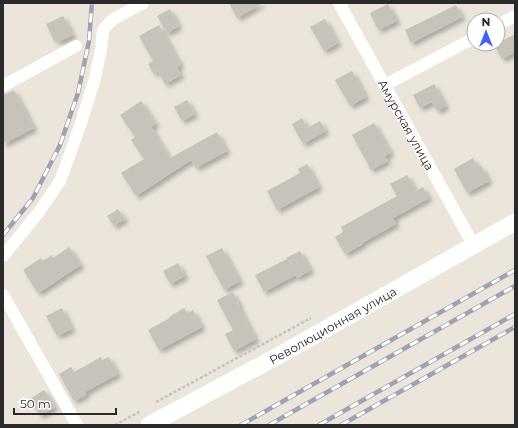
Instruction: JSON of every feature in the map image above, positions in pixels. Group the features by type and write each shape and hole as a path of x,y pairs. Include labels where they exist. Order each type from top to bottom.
{"main road":[{"name":"Революционная улица","path":"149,425 283,353 515,222"}],"street":[{"path":"3,256 39,212 60,180 80,126 95,78 103,30 112,20 143,3"},
{"name":"Амурская улица","path":"339,3 386,85 469,237 475,245"},
{"path":"506,21 515,16"},
{"path":"386,85 466,42"},
{"path":"3,86 76,46"},
{"path":"3,295 77,425"}],"building":[{"path":"229,3 263,3 237,18"},
{"path":"388,4 397,21 378,30 370,13"},
{"path":"456,5 462,17 411,43 405,30"},
{"path":"170,9 179,26 167,33 157,16"},
{"path":"63,16 73,35 58,42 57,39 54,41 46,24"},
{"path":"325,19 338,43 324,51 310,27"},
{"path":"159,25 181,65 177,67 181,75 165,84 158,71 154,74 148,64 153,61 139,36"},
{"path":"515,34 515,52 502,59 498,52 506,52 506,39"},
{"path":"352,71 366,97 350,106 335,80"},
{"path":"434,84 446,106 437,111 432,102 420,108 413,95"},
{"path":"14,90 34,128 3,144 3,95"},
{"path":"187,100 195,114 182,121 174,107"},
{"path":"141,101 156,124 151,127 170,158 217,132 227,151 196,168 191,160 136,196 121,173 144,159 131,140 135,137 120,115"},
{"path":"302,118 307,128 320,121 326,131 303,144 292,124"},
{"path":"374,123 391,153 385,156 388,161 371,170 352,135"},
{"path":"473,158 478,167 481,166 489,181 467,193 454,169"},
{"path":"307,164 319,187 277,210 267,191 300,173 298,169"},
{"path":"407,175 416,191 423,187 429,198 393,218 396,224 345,254 335,237 343,232 341,227 397,196 390,184"},
{"path":"118,209 125,219 114,226 107,216"},
{"path":"69,247 81,265 38,293 23,270 41,258 43,261 52,255 53,258"},
{"path":"222,248 240,281 224,290 206,256"},
{"path":"300,251 311,270 297,278 296,275 264,292 255,275"},
{"path":"178,263 185,276 170,284 163,271"},
{"path":"233,292 240,306 239,307 256,339 234,351 225,334 233,330 217,300"},
{"path":"62,308 72,329 57,336 46,316"},
{"path":"184,308 187,313 193,310 202,327 159,350 148,330 170,318 169,317"},
{"path":"101,357 102,360 109,357 118,374 85,392 86,395 74,401 59,374 71,367 74,372"},
{"path":"44,390 55,407 40,416 30,399"}],"railway":[{"path":"3,235 33,198 60,145 78,93 89,41 92,3"},
{"path":"241,425 515,270"},
{"path":"269,425 515,286"},
{"path":"319,425 515,314"},
{"path":"341,425 515,327"}]}
